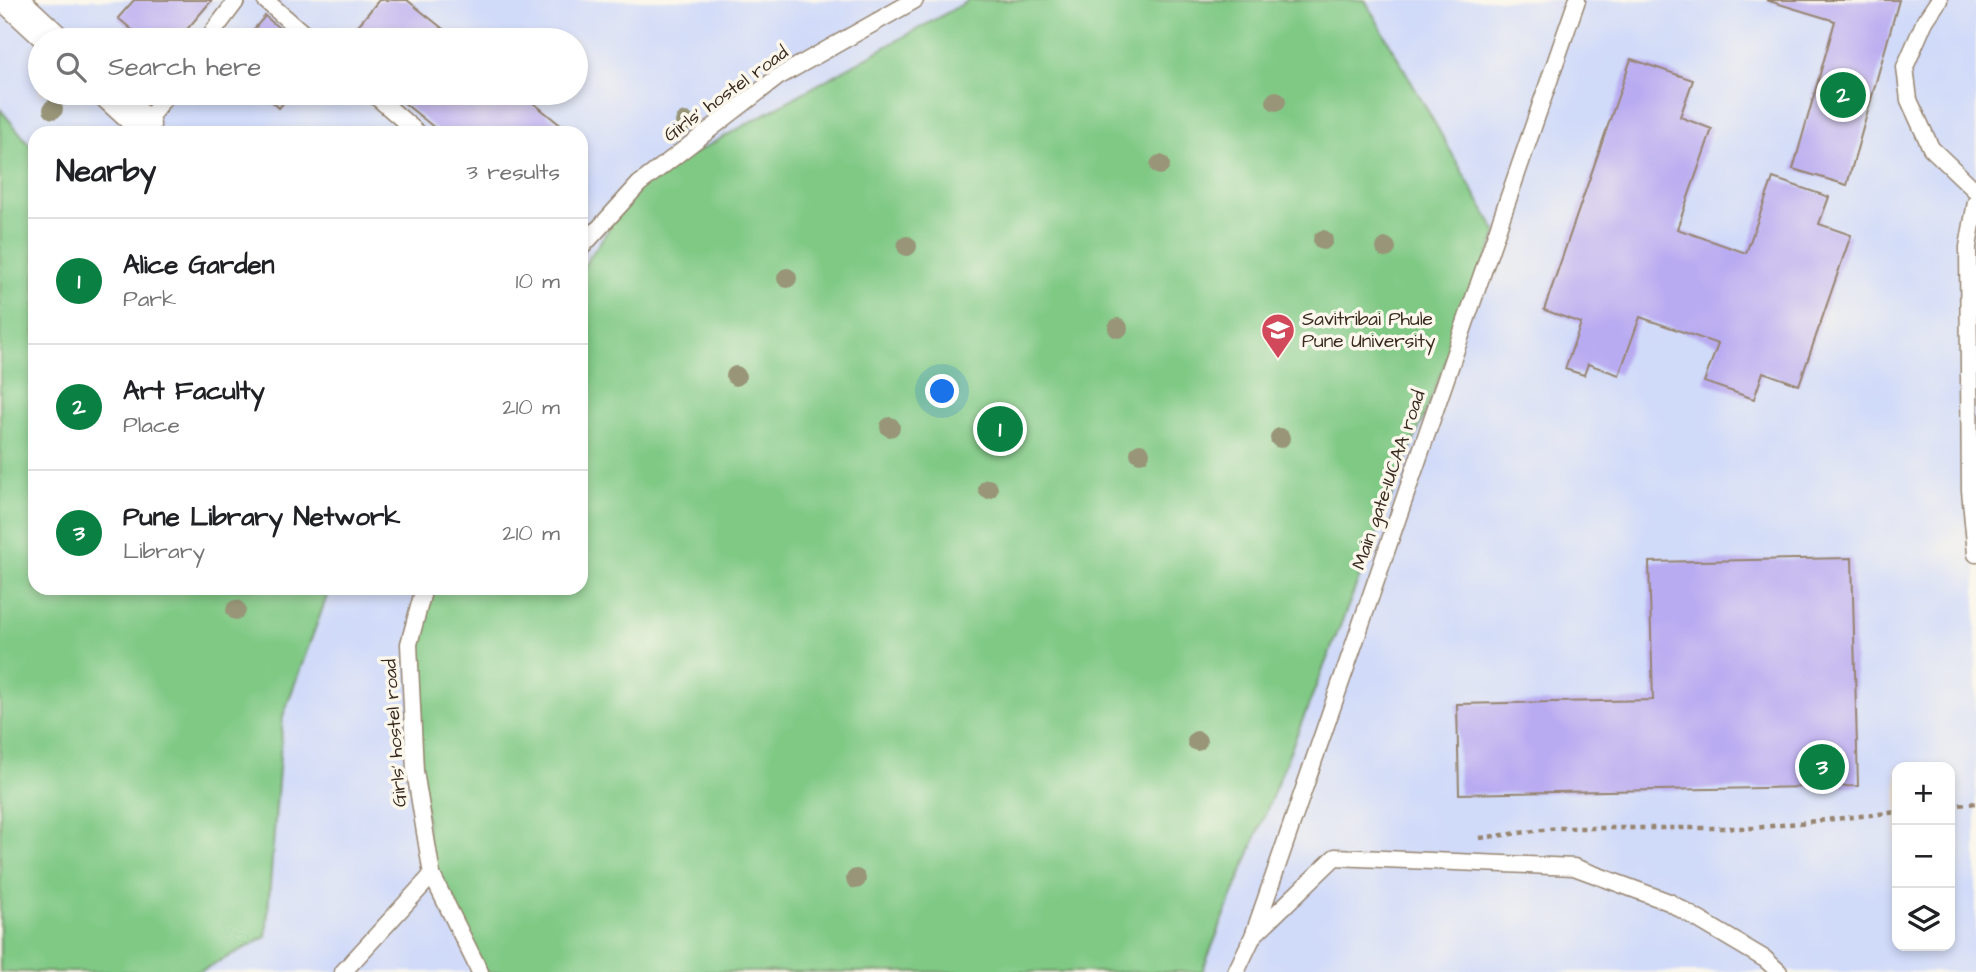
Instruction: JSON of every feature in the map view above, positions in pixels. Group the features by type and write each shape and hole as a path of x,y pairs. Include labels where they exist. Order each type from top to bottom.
{"street":[{"path":"11,0 41,28"},
{"path":"122,105 144,125"}],"lane":[{"path":"216,28 237,0"},
{"path":"265,0 297,28"},
{"name":"Girls' hostel road","path":"588,240 639,184 778,77 915,0"},
{"name":"Main gate-IUCAA road","path":"1236,972 1253,936 1577,0"},
{"path":"1939,0 1925,21 1905,67 1909,100 1931,148 1976,191"},
{"path":"144,125 159,105"},
{"path":"386,105 410,126"},
{"path":"1976,202 1968,260 1970,490 1976,554"},
{"name":"Girls' hostel road","path":"422,595 409,645 415,771 432,875 480,972"},
{"path":"1253,936 1335,857 1574,867 1669,902 1765,959 1779,972"},
{"path":"344,972 432,875"}],"path":[{"path":"1955,805 1976,803"},
{"path":"1479,838 1558,828 1754,828 1892,813"}],"shaded area":[{"name":"Savitribai Phule Pune University","path":"0,0 1976,0 1976,972 0,972"}],"green space":[{"path":"970,0 1365,0 1497,233 1202,972 480,972 432,875 409,645 422,595 588,595 588,260 639,184"},
{"path":"0,109 28,143 28,595 327,595 283,716 266,937 199,972 0,972"}],"building":[{"path":"134,0 212,0 188,28 130,28 118,18"},
{"path":"379,0 407,0 442,28 356,28"},
{"path":"1766,0 1899,0 1847,185 1793,169 1835,21"},
{"path":"265,16 279,28 255,28"},
{"path":"1631,59 1693,80 1680,117 1712,129 1677,229 1746,253 1773,178 1829,197 1819,224 1851,235 1799,385 1763,372 1754,399 1704,382 1718,344 1640,317 1619,375 1588,364 1584,375 1565,369 1581,323 1544,310"},
{"path":"407,105 536,105 562,126 432,126"},
{"path":"1852,558 1858,786 1459,794 1457,704 1653,700 1649,562"}],"place":[{"name":"Art Faculty","path":"1843,95"},
{"name":"Savitribai Phule Pune University","path":"1278,360"},
{"name":"Alice Garden","path":"1000,429"},
{"name":"Pune Library Network","path":"1822,767"}]}
